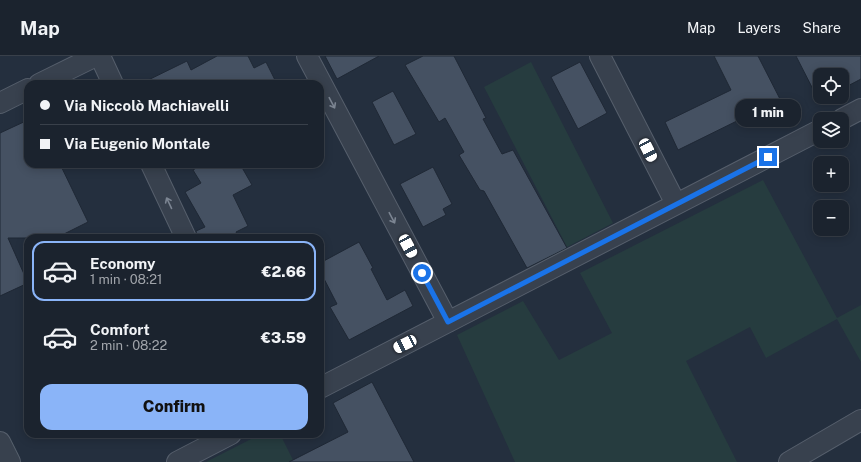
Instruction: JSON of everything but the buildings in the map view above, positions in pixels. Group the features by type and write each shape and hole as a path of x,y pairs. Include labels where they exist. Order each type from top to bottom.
{"street":[{"path":"307,56 320,80"},
{"path":"600,56 676,204"},
{"path":"47,80 90,58 109,80"},
{"path":"324,88 448,322"},
{"path":"0,103 24,91"},
{"path":"849,115 861,109"},
{"path":"324,386 813,134"},
{"path":"153,168 184,234"},
{"path":"789,462 861,420"},
{"path":"177,462 223,438"},
{"path":"0,442 10,462"}],"green space":[{"path":"531,62 613,223 567,247 484,87"},
{"path":"763,180 837,318 861,305 861,362 837,319 766,358 750,327 686,361 737,462 515,462 457,335 523,301 559,360 612,333 580,273"},
{"path":"253,438 282,438 294,462 206,462"}],"route":[{"path":"422,273 448,322 768,157"}]}
